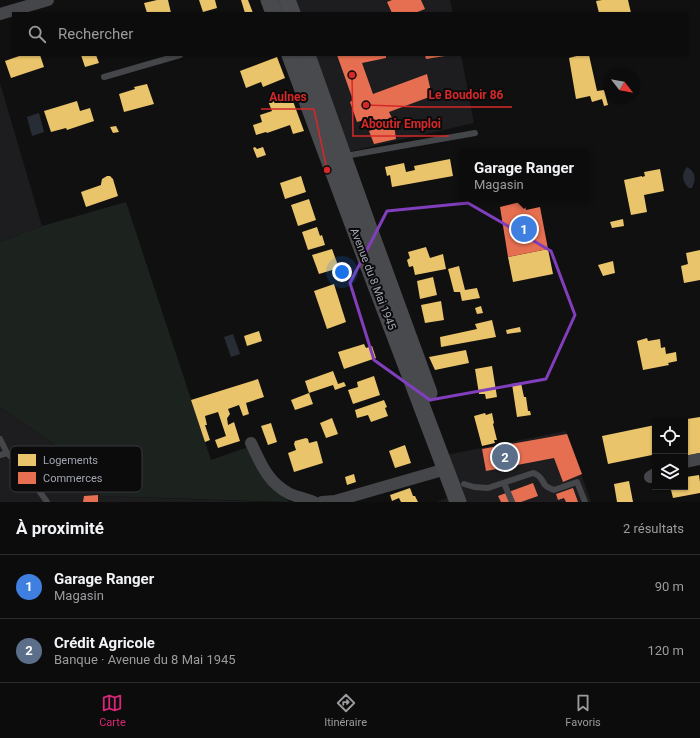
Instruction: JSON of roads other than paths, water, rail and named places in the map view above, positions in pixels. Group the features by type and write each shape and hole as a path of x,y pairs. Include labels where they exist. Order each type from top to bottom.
{"main road":[{"path":"269,0 274,12"},
{"path":"287,0 292,12"},
{"name":"Avenue du 8 Mai 1945","path":"290,56 458,502"},
{"name":"Avenue du 8 Mai 1945","path":"308,56 368,226 470,502"}],"street":[{"path":"0,14 48,0"},
{"path":"252,443 261,464 272,481 290,494 314,502"},
{"path":"688,461 700,459"},
{"path":"322,502 335,501 446,469"}],"lane":[{"path":"104,77 177,56"},
{"path":"344,156 475,134"},
{"path":"0,439 10,456"},
{"path":"0,455 7,453"},
{"path":"464,484 474,487 488,488 533,473 541,478 546,486 554,490 578,482 585,502"},
{"path":"504,483 512,502"},
{"path":"40,492 47,502"}],"place":[{"name":"Aboutir Emploi","path":"352,75"},
{"name":"Le Boudoir 86","path":"366,105"},
{"name":"Aulnes","path":"327,170"},
{"name":"Garage Ranger","path":"524,229"},
{"name":"Crédit Agricole","path":"505,457"}]}
